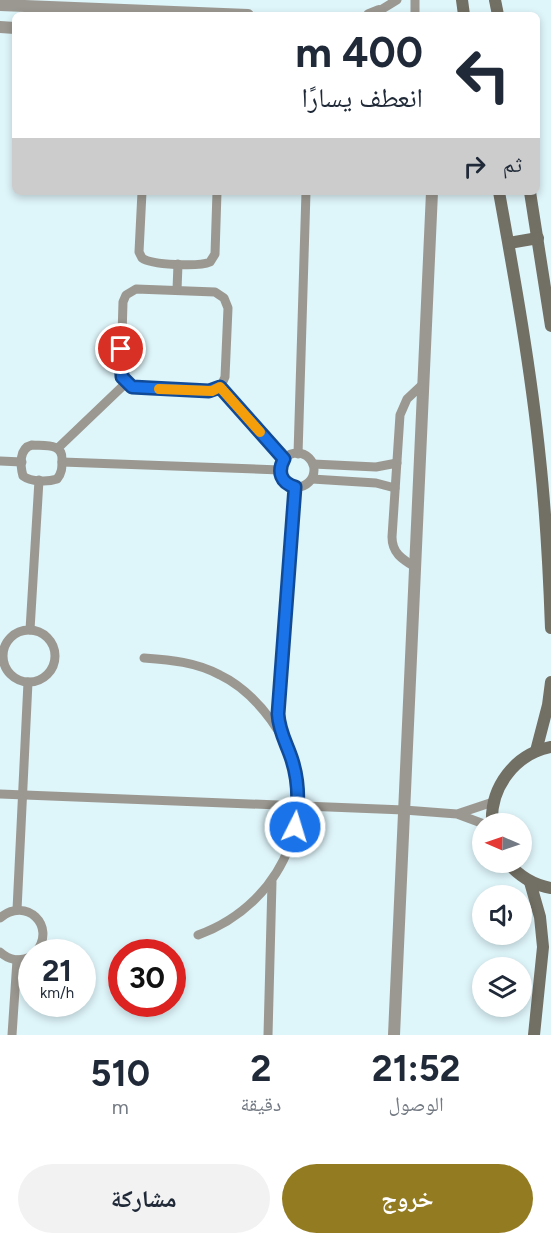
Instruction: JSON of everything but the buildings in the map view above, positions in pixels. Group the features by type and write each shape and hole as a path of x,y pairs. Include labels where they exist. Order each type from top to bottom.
{"main road":[{"path":"500,195 540,459 548,553 551,628"},
{"path":"531,195 551,326"},
{"path":"508,243 538,238"},
{"path":"537,751 551,682"},
{"path":"493,813 500,783 512,768 537,751 551,747"},
{"path":"518,873 530,882 551,888"},
{"path":"530,882 540,917 543,947 534,1035"}],"street":[{"path":"379,12 398,0"},
{"path":"0,4 180,12"},
{"path":"142,195 141,256 148,262 204,265 214,257 217,195"},
{"path":"298,454 306,195"},
{"path":"394,1035 423,384 434,195"},
{"path":"177,264 177,290"},
{"path":"136,289 177,290 215,292 222,295 226,301 228,308 225,377 220,387 212,391 135,388 126,383 121,370 124,298 136,289"},
{"path":"58,448 62,453 62,462 61,472 57,479 52,481 25,478 22,474 23,451 28,446 58,448 126,383"},
{"path":"415,567 399,557 393,546 395,488 401,410 407,399 423,384"},
{"path":"220,387 284,459"},
{"path":"298,454 308,458 313,464 314,471 312,479 306,484 295,487 284,481 280,470 284,459 298,454"},
{"path":"0,461 22,462"},
{"path":"62,462 280,470"},
{"path":"313,464 372,467 397,463"},
{"path":"371,482 368,474 372,467"},
{"path":"312,479 371,482 395,488"},
{"path":"30,630 39,480"},
{"path":"279,731 279,698 295,487"},
{"path":"30,630 39,632 47,638 53,646 54,656 47,674 38,680 28,682 14,677 4,665 3,655 7,641 15,634 30,630"},
{"path":"0,633 7,641"},
{"path":"144,658 183,662 208,669 237,685 261,706 279,731 288,749 295,772 297,806 295,827 288,849 273,880 251,904 222,925 198,935"},
{"path":"17,910 28,682"},
{"path":"261,706 271,704 279,698"},
{"path":"0,794 404,810 457,813 472,819"},
{"path":"457,813 494,802"},
{"path":"267,1035 273,880"},
{"path":"251,904 262,905 272,911"},
{"path":"0,918 7,912 17,910 32,914 42,927 42,939"},
{"path":"0,952 7,958 17,960 12,1035"}],"slow traffic":[{"path":"159,389 212,391 220,387 260,432"}],"route":[{"path":"121,349 122,377 132,387 209,391 220,387 284,459 280,470 282,478 287,484 295,487 278,714 279,731 288,749 297,783 295,827"}]}
